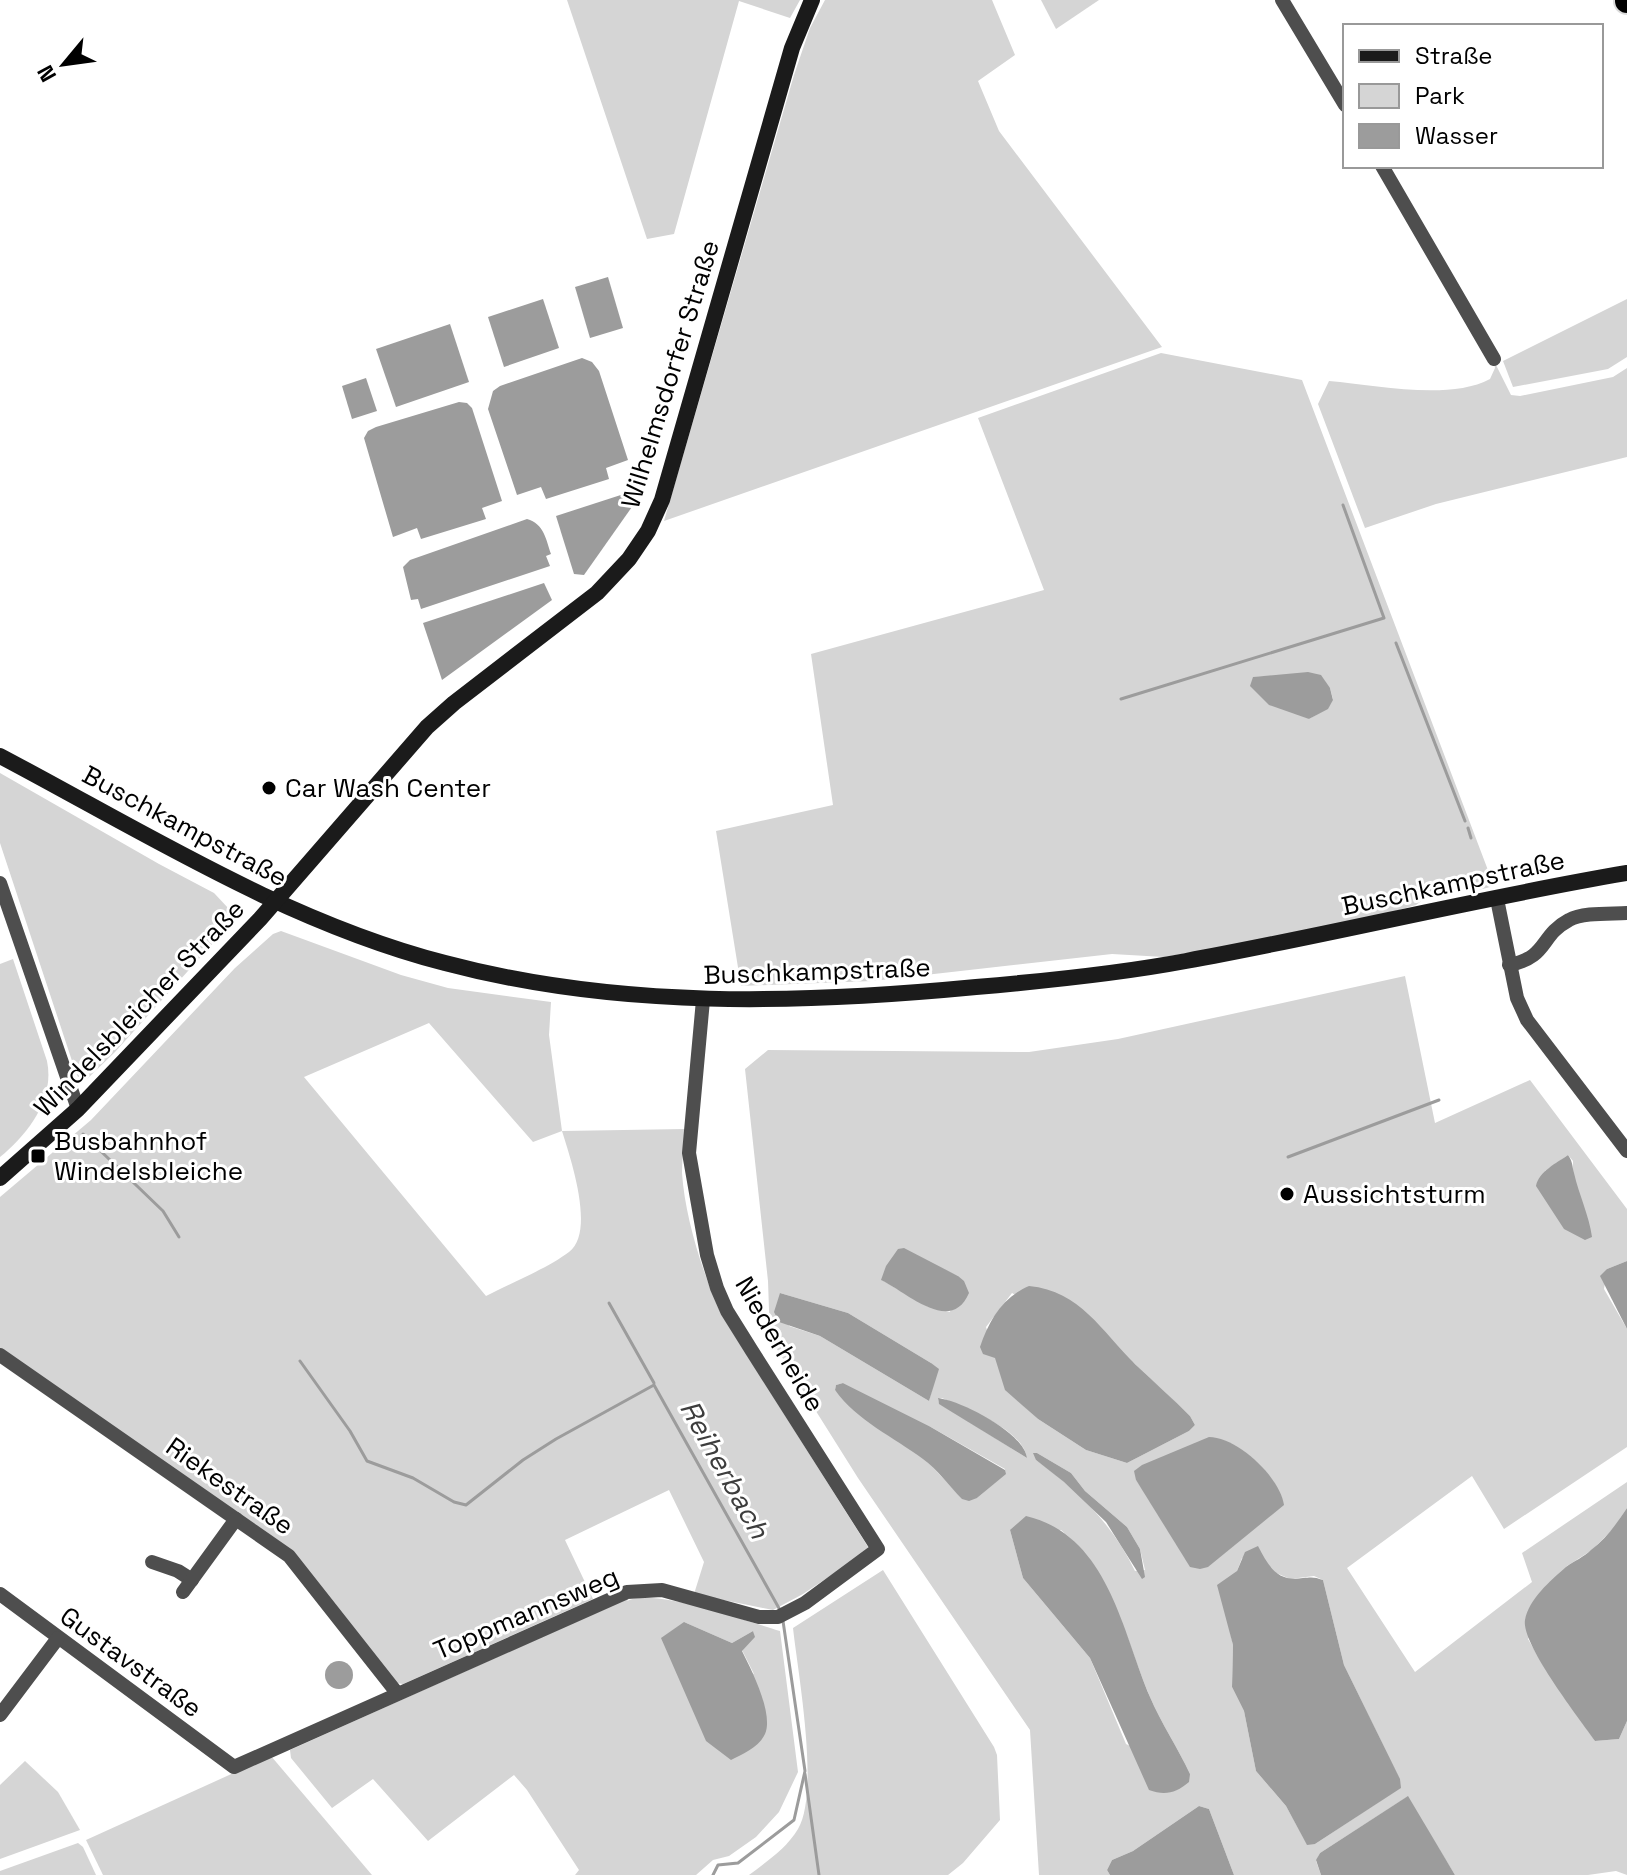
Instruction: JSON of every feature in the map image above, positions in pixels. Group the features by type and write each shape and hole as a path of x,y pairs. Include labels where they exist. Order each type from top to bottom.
{"main road":[{"name":"Wilhelmsdorfer Straße","path":"275,903 427,727 597,593 629,559 648,531 662,500 792,48 812,0"},
{"name":"Buschkampstraße","path":"0,756 275,903 400,950 476,971 585,990 703,1000 804,1000 1031,982 1182,962 1627,873"},
{"name":"Windelsbleicher Straße","path":"0,1178 78,1109 275,903"}],"street":[{"path":"1282,0 1343,102"},
{"path":"1383,168 1494,359"},
{"path":"0,883 78,1109"},
{"path":"1497,899 1517,998 1527,1020 1627,1151"},
{"path":"1509,965 1525,962 1540,952 1551,933 1572,918 1627,913"},
{"name":"Niederheide","path":"703,1000 689,1153 707,1255 717,1288 727,1311 878,1549"},
{"name":"Riekestraße","path":"0,1355 289,1556 397,1693"},
{"path":"152,1562 178,1571 188,1586 236,1519"},
{"name":"Toppmannsweg","path":"234,1767 627,1592 662,1590 759,1617 785,1614 878,1549"},
{"name":"Gustavstraße","path":"0,1594 234,1767"},
{"path":"0,1715 58,1638"}],"green space":[{"path":"567,0 800,0 790,18 739,1 674,234 647,239"},
{"path":"825,0 992,0 1015,55 978,81 999,131 1162,347 664,521 794,75 810,28"},
{"path":"1041,0 1099,0 1056,29"},
{"path":"1627,299 1627,357 1608,369 1513,387 1503,361"},
{"path":"1161,353 1302,380 1494,886 1471,892 1465,889 1432,893 1416,905 1382,915 1286,936 1164,957 1112,954 872,981 741,986 716,831 833,805 811,654 1044,590 978,418","holes":["1275,676 1330,688 1333,699 1328,708 1309,719 1253,677"]},
{"path":"1493,359 1511,395 1520,396 1613,377 1627,368 1627,457 1436,504 1365,528 1318,404 1329,381 1411,390 1454,389 1490,379 1495,368"},
{"path":"0,773 214,893 229,909 231,920 224,931 87,1079 78,1077 76,1073 0,843"},
{"path":"281,931 401,975 448,988 551,1002 549,1035 562,1131 685,1129 682,1173 687,1208 714,1298 721,1314 868,1547 866,1552 773,1610 694,1594 704,1562 669,1490 565,1540 593,1599 403,1684 396,1683 291,1551 0,1349 0,1197 91,1120 235,968 273,934","holes":["429,1023 533,1142 562,1131 579,1194 581,1212 577,1242 569,1252 551,1264 486,1296 304,1077"]},
{"path":"13,959 47,1061 48,1075 47,1089 37,1115 20,1138 0,1157 0,964"},
{"path":"1405,976 1435,1123 1530,1080 1627,1209 1627,1261 1607,1269 1604,1289 1627,1329 1627,1447 1504,1529 1472,1476 1347,1568 1415,1672 1532,1582 1522,1553 1627,1482 1627,1508 1613,1529 1592,1550 1567,1566 1528,1639 1595,1741 1619,1739 1627,1721 1627,1875 1616,1871 1588,1875 1455,1875 1407,1797 1320,1853 1316,1861 1321,1875 1234,1875 1209,1809 1199,1806 1133,1851 1112,1860 1107,1870 1110,1875 1039,1875 1030,1730 858,1478 770,1338 768,1281 745,1069 768,1050 1029,1052 1118,1039","holes":["1568,1155 1573,1161 1573,1171 1545,1171","926,1261 958,1276 950,1312 926,1306 882,1280","780,1293 848,1313 931,1363 933,1386 929,1401 820,1336 789,1326","1012,1293 1134,1363 1190,1416 1195,1425 1127,1463 1086,1450 1038,1419 1006,1390 986,1327","843,1383 929,1426 1005,1469 1005,1474 977,1498 956,1492 926,1460 868,1420 835,1390 836,1385","938,1399 965,1408 1005,1429 1023,1448 1027,1458 939,1403","1037,1453 1071,1473 1085,1491 1127,1527 1140,1549 1145,1570 1135,1571 1105,1524 1080,1496 1036,1460","1136,1480 1284,1505 1142,1488","1010,1530 1061,1530 1079,1547 1116,1607 1154,1707 1190,1774 1126,1744 1090,1658 1023,1578","1242,1558 1290,1579 1314,1576 1323,1580 1344,1665 1399,1778 1400,1788 1315,1844 1307,1844 1286,1806 1256,1771 1244,1711 1232,1687 1233,1645 1229,1627 1237,1571"]},
{"path":"883,1570 994,1747 1000,1820 963,1863 948,1875 749,1875 788,1843 798,1829 804,1812 806,1732 793,1628"},
{"path":"629,1598 627,1601 640,1598 702,1607 780,1631 798,1772 779,1812 756,1837 729,1856 713,1860 696,1875 575,1875 579,1870 514,1775 428,1841 373,1779 332,1808 291,1758 290,1750","holes":["684,1622 732,1643 753,1631 754,1637 742,1650 754,1674"]},
{"path":"271,1756 372,1875 103,1875 86,1840"},
{"path":"25,1761 58,1792 80,1830 0,1859 0,1785"},
{"path":"78,1843 96,1875 0,1875 0,1871"}],"water":[{"path":"608,277 623,328 590,338 575,287"},
{"path":"543,299 559,348 504,367 488,317"},
{"path":"450,324 469,382 396,407 376,349"},
{"path":"582,358 592,362 599,371 628,460 606,468 609,479 546,499 541,487 517,495 488,409 493,391"},
{"path":"366,378 377,411 352,419 342,386"},
{"path":"459,402 467,403 472,408 502,501 482,508 486,519 421,539 417,528 393,537 364,438 368,431 376,427"},
{"path":"630,492 635,497 634,504 584,575 574,574 556,516"},
{"path":"527,519 537,524 544,533 551,554 546,556 550,566 421,609 418,599 411,600 403,567 410,560"},
{"path":"544,583 552,600 442,680 423,623"},
{"path":"1308,672 1321,675 1330,688 1333,700 1328,709 1309,719 1269,705 1250,686 1253,677"},
{"path":"1568,1155 1591,1229 1592,1237 1585,1240 1564,1229 1536,1186 1545,1172"},
{"path":"904,1248 964,1281 969,1293 961,1305 951,1311 940,1311 881,1280 898,1249"},
{"path":"1627,1261 1627,1329 1600,1276 1607,1269"},
{"path":"1029,1286 1047,1289 1076,1304 1190,1416 1195,1425 1127,1463 1086,1450 1038,1419 1005,1390 995,1358 983,1354 980,1347 998,1310 1012,1296"},
{"path":"780,1293 848,1313 931,1363 939,1369 929,1401 820,1336 779,1322 774,1312"},
{"path":"843,1383 929,1426 1005,1470 1006,1474 977,1498 969,1501 962,1499 928,1463 876,1428 844,1401 835,1390 836,1385"},
{"path":"938,1398 962,1405 1004,1429 1023,1448 1027,1458 939,1404"},
{"path":"1209,1437 1232,1444 1256,1460 1275,1483 1284,1505 1208,1567 1200,1569 1190,1567 1136,1480 1134,1471"},
{"path":"1033,1453 1071,1473 1085,1491 1127,1527 1140,1549 1145,1577 1142,1579 1106,1522 1036,1460"},
{"path":"1627,1508 1627,1721 1619,1739 1595,1741 1541,1663 1526,1631 1525,1620 1541,1591 1566,1567 1602,1541"},
{"path":"1026,1516 1054,1527 1076,1543 1094,1564 1120,1616 1150,1697 1190,1774 1189,1782 1180,1789 1165,1793 1149,1790 1090,1658 1023,1578 1010,1530"},
{"path":"1258,1546 1270,1566 1280,1575 1323,1580 1344,1665 1400,1779 1401,1788 1315,1844 1307,1845 1286,1806 1256,1771 1244,1711 1232,1687 1233,1645 1217,1585 1237,1571 1245,1552"},
{"path":"684,1622 732,1643 753,1631 755,1637 742,1651 760,1692 767,1725 759,1743 731,1760 706,1741 661,1638"},
{"path":"339,1661 349,1665 353,1675 349,1685 339,1689 329,1685 325,1675 329,1665"},
{"path":"1408,1796 1455,1875 1321,1875 1316,1860 1320,1853"},
{"path":"1199,1806 1209,1809 1234,1875 1110,1875 1107,1870 1112,1860 1133,1851"}],"waterway":[{"path":"1121,699 1384,618 1343,505"},
{"path":"1396,643 1465,821"},
{"path":"1468,828 1471,838"},
{"path":"1288,1157 1439,1100"},
{"name":"Reiherbach","path":"83,1134 163,1211 179,1237"},
{"path":"609,1303 654,1383"},
{"name":"Reiherbach","path":"300,1361 350,1431 367,1461 413,1478 454,1502 466,1505 523,1460 654,1385 780,1610"},
{"name":"Reiherbach","path":"713,1875 718,1865 738,1863 794,1820 805,1771 783,1621"},
{"path":"805,1774 819,1875"}],"place":[{"name":"Car Wash Center","path":"269,788"},
{"name":"Busbahnhof Windelsbleiche","path":"38,1156"},
{"name":"Aussichtsturm","path":"1287,1194"}]}
